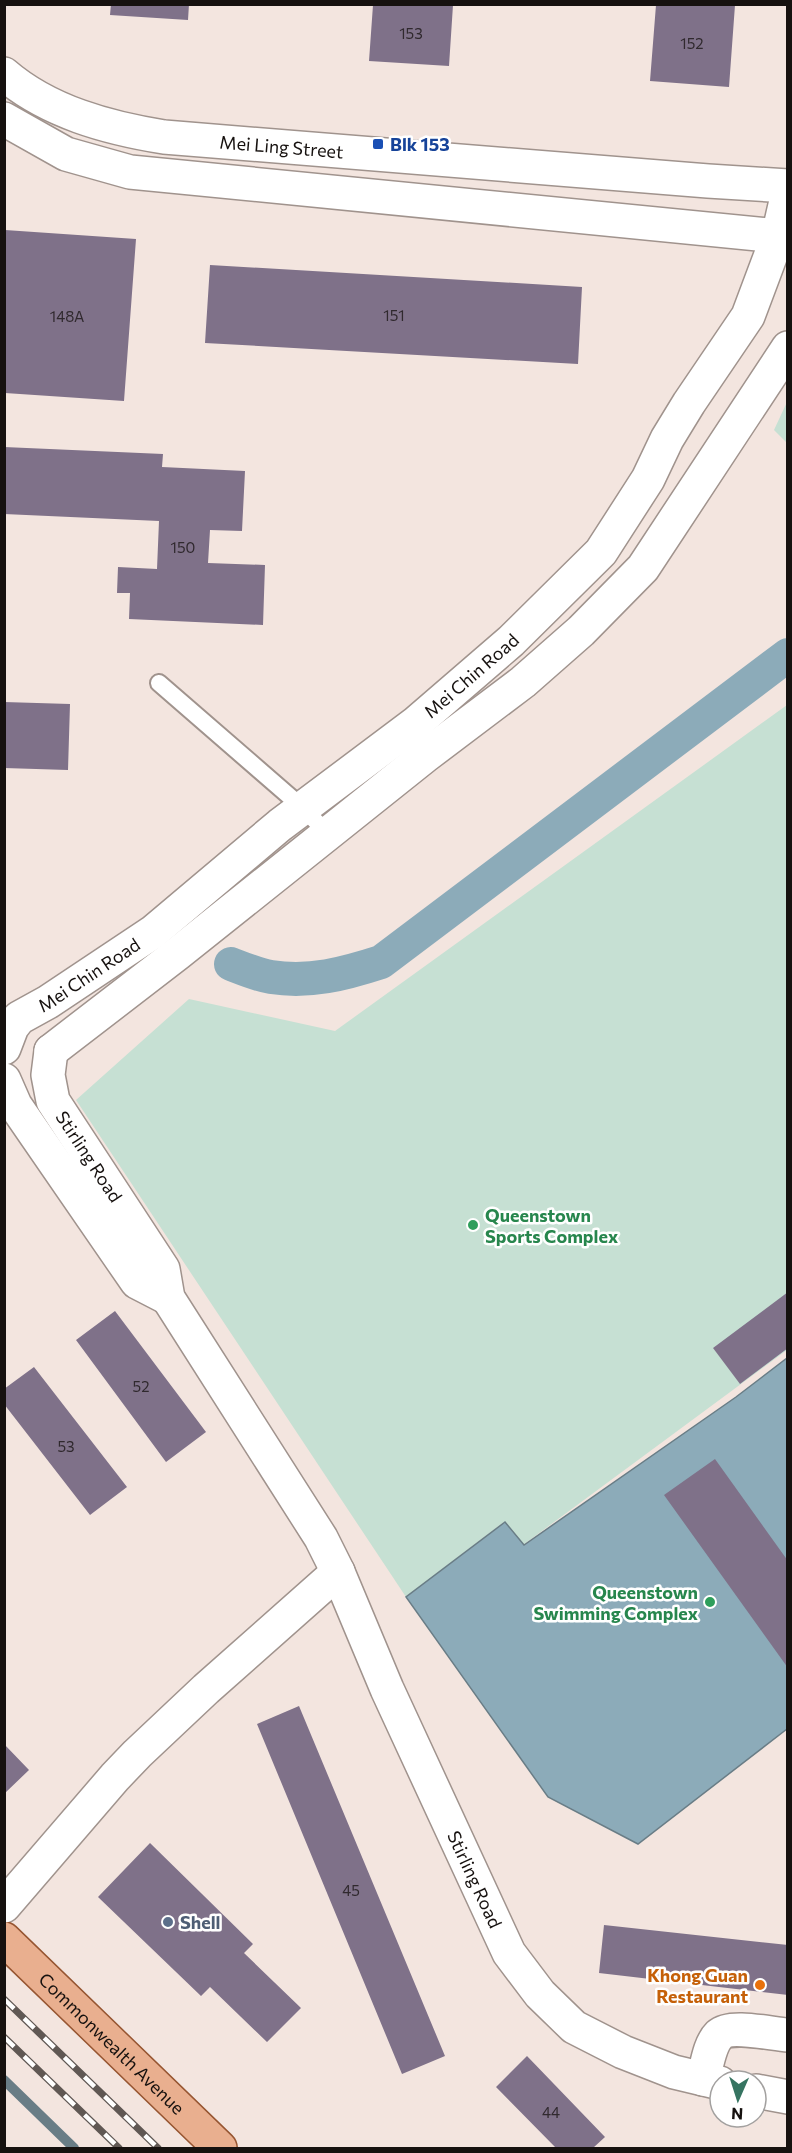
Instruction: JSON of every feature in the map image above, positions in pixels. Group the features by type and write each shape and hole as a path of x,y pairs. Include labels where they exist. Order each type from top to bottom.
{"main road":[{"name":"Commonwealth Avenue","path":"4,1939 220,2148"}],"street":[{"name":"Mei Ling Street","path":"4,74 51,105 126,131 164,137 708,182 788,186"},
{"path":"4,119 66,154 130,172 783,237"},
{"name":"Mei Chin Road","path":"6,1039 19,1018 48,1002 153,932 303,808 416,723 511,641 601,552 648,479 667,439 688,404 748,316 783,237 788,192"},
{"name":"Mei Chin Road","path":"51,1051 425,756 523,682 581,631 643,568 788,348"},
{"path":"6,1039 51,1051"},
{"name":"Stirling Road","path":"51,1051 48,1075 53,1101 163,1269 168,1298 321,1538 338,1572 387,1689 509,1953 540,1994 574,2027 623,2052 674,2072 708,2080"},
{"name":"Stirling Road","path":"4,1080 15,1105 137,1282 168,1298"},
{"path":"4,1906 137,1754 206,1689 338,1572"},
{"path":"712,2069 711,2049 719,2035 731,2029 788,2036"},
{"path":"768,2093 788,2097"}],"lane":[{"path":"159,683 303,808 328,834"}],"green space":[{"path":"787,402 787,443 774,430"},
{"name":"Queenstown Sports Complex","path":"787,705 787,1350 523,1545 504,1522 406,1597 76,1100 189,999 335,1031"}],"water":[{"name":"Queenstown Swimming Complex","path":"787,1358 787,1729 638,1844 548,1797 406,1597 505,1522 524,1545 736,1397"}],"building":[{"path":"111,4 189,4 188,20 110,15"},
{"path":"373,5 453,5 449,66 369,61"},
{"path":"656,5 735,5 729,87 650,81"},
{"path":"5,230 136,239 124,401 5,393"},
{"path":"210,265 582,287 578,364 205,343"},
{"path":"4,447 163,454 162,467 245,471 242,531 210,530 208,563 265,565 263,625 129,619 130,593 117,593 118,567 157,569 159,521 4,514"},
{"path":"4,702 70,704 68,770 4,768"},
{"path":"788,1292 788,1348 740,1384 713,1348"},
{"path":"115,1311 206,1432 166,1462 76,1340"},
{"path":"34,1367 127,1487 90,1515 4,1404 4,1389"},
{"path":"715,1459 788,1561 788,1668 664,1495"},
{"path":"299,1706 445,2056 402,2074 257,1724"},
{"path":"4,1744 29,1770 4,1794"},
{"path":"150,1843 253,1944 244,1953 301,2008 267,2042 210,1987 201,1996 98,1897"},
{"path":"604,1925 788,1945 788,1995 599,1973"},
{"path":"527,2056 605,2137 593,2148 556,2148 496,2087"}],"waterway":[{"path":"231,964 266,976 299,979 340,974 381,962 788,655"},
{"path":"4,2080 74,2148"}],"railway":[{"path":"4,1999 158,2148"},
{"path":"4,2037 119,2148"}],"place":[{"name":"Blk 153","path":"378,144"},
{"name":"Queenstown Sports Complex","path":"473,1225"},
{"name":"Queenstown Swimming Complex","path":"710,1602"},
{"name":"Shell","path":"168,1922"},
{"name":"Khong Guan Restaurant","path":"760,1985"}]}
